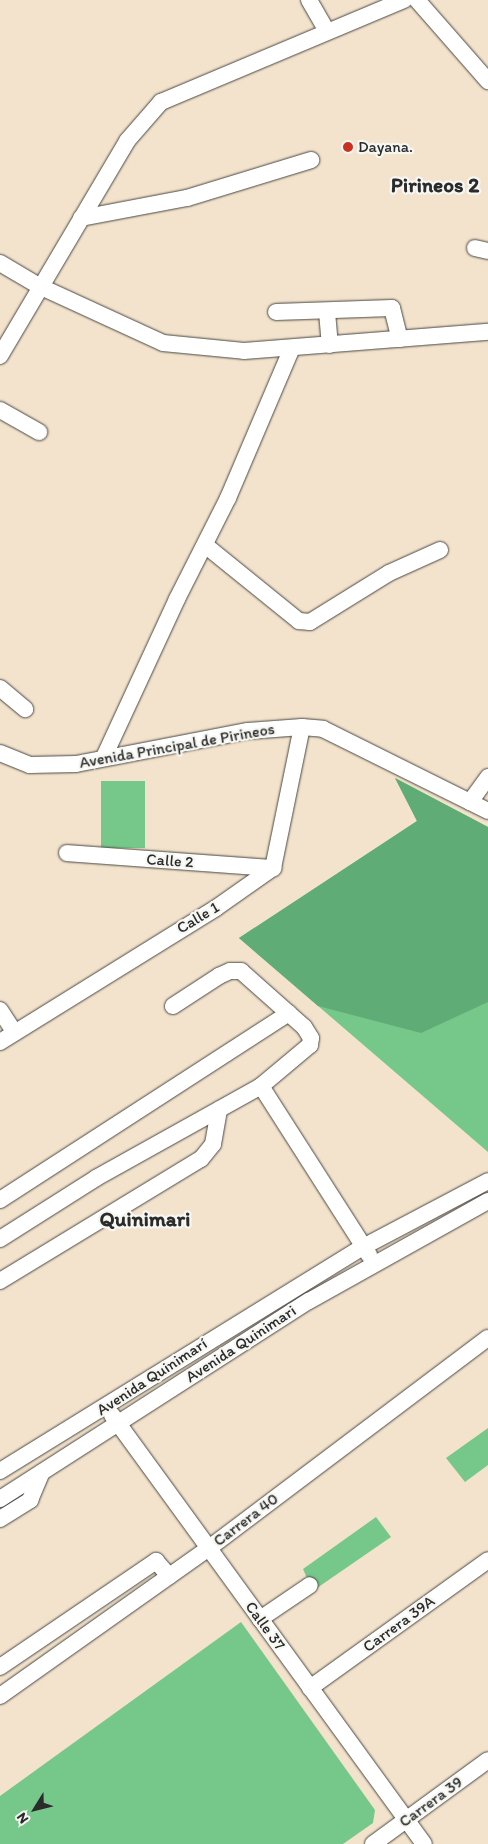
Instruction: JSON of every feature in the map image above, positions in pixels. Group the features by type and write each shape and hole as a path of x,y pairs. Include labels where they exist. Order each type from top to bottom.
{"street":[{"path":"309,0 327,31"},
{"path":"417,0 481,63 488,81"},
{"path":"0,356 39,286 127,141 161,102 396,1"},
{"path":"81,218 187,198 311,160"},
{"path":"0,263 39,286 163,343 244,351 488,332"},
{"path":"276,312 327,312 392,308 400,339"},
{"path":"327,312 330,345"},
{"path":"104,757 205,546 292,348"},
{"path":"0,410 39,432"},
{"path":"205,546 299,620 310,622 389,573 440,550"},
{"path":"0,688 25,709"},
{"path":"272,868 302,727"},
{"name":"Avenida Principal de Pirineos","path":"0,753 30,765 76,764 104,757 248,731 302,727 323,729 488,811"},
{"path":"470,802 488,777"},
{"name":"Calle 2","path":"67,853 272,868"},
{"name":"Calle 1","path":"0,1042 216,908 272,868"},
{"path":"0,1239 96,1178 262,1086 310,1045 311,1038 304,1027 241,971 230,971 220,976 173,1006"},
{"path":"0,1010 14,1033"},
{"path":"0,1200 289,1013"},
{"path":"262,1086 374,1263"},
{"path":"0,1281 201,1159 212,1144 219,1110"},
{"name":"Avenida Quinimarí","path":"0,1472 363,1247 488,1181"},
{"name":"Avenida Quinimari","path":"0,1499 309,1301 488,1201"},
{"name":"Carrera 40","path":"0,1696 209,1548 488,1338"},
{"name":"Calle 37","path":"107,1407 424,1844"},
{"path":"0,1519 30,1500 42,1472"},
{"name":"Carrera 39A","path":"310,1688 488,1560"},
{"path":"0,1667 156,1561 169,1576"},
{"path":"260,1619 310,1585"},
{"name":"Carrera 39","path":"373,1844 488,1760"}],"green space":[{"path":"395,778 488,827 488,1152 239,938 417,821"},
{"path":"395,778 488,827 488,1002 421,1033 318,1006 239,938 417,821"},
{"path":"101,781 145,781 145,848 101,848"},
{"path":"488,1428 488,1465 465,1482 446,1458"},
{"path":"376,1517 391,1537 317,1588 310,1585 303,1569"},
{"path":"241,1622 375,1810 373,1823 343,1844 0,1844 0,1796"}],"place":[{"name":"Dayana.","path":"348,147"}],"district":[{"name":"Pirineos 2","path":"435,185"},
{"name":"Quinimari","path":"145,1219"}]}
